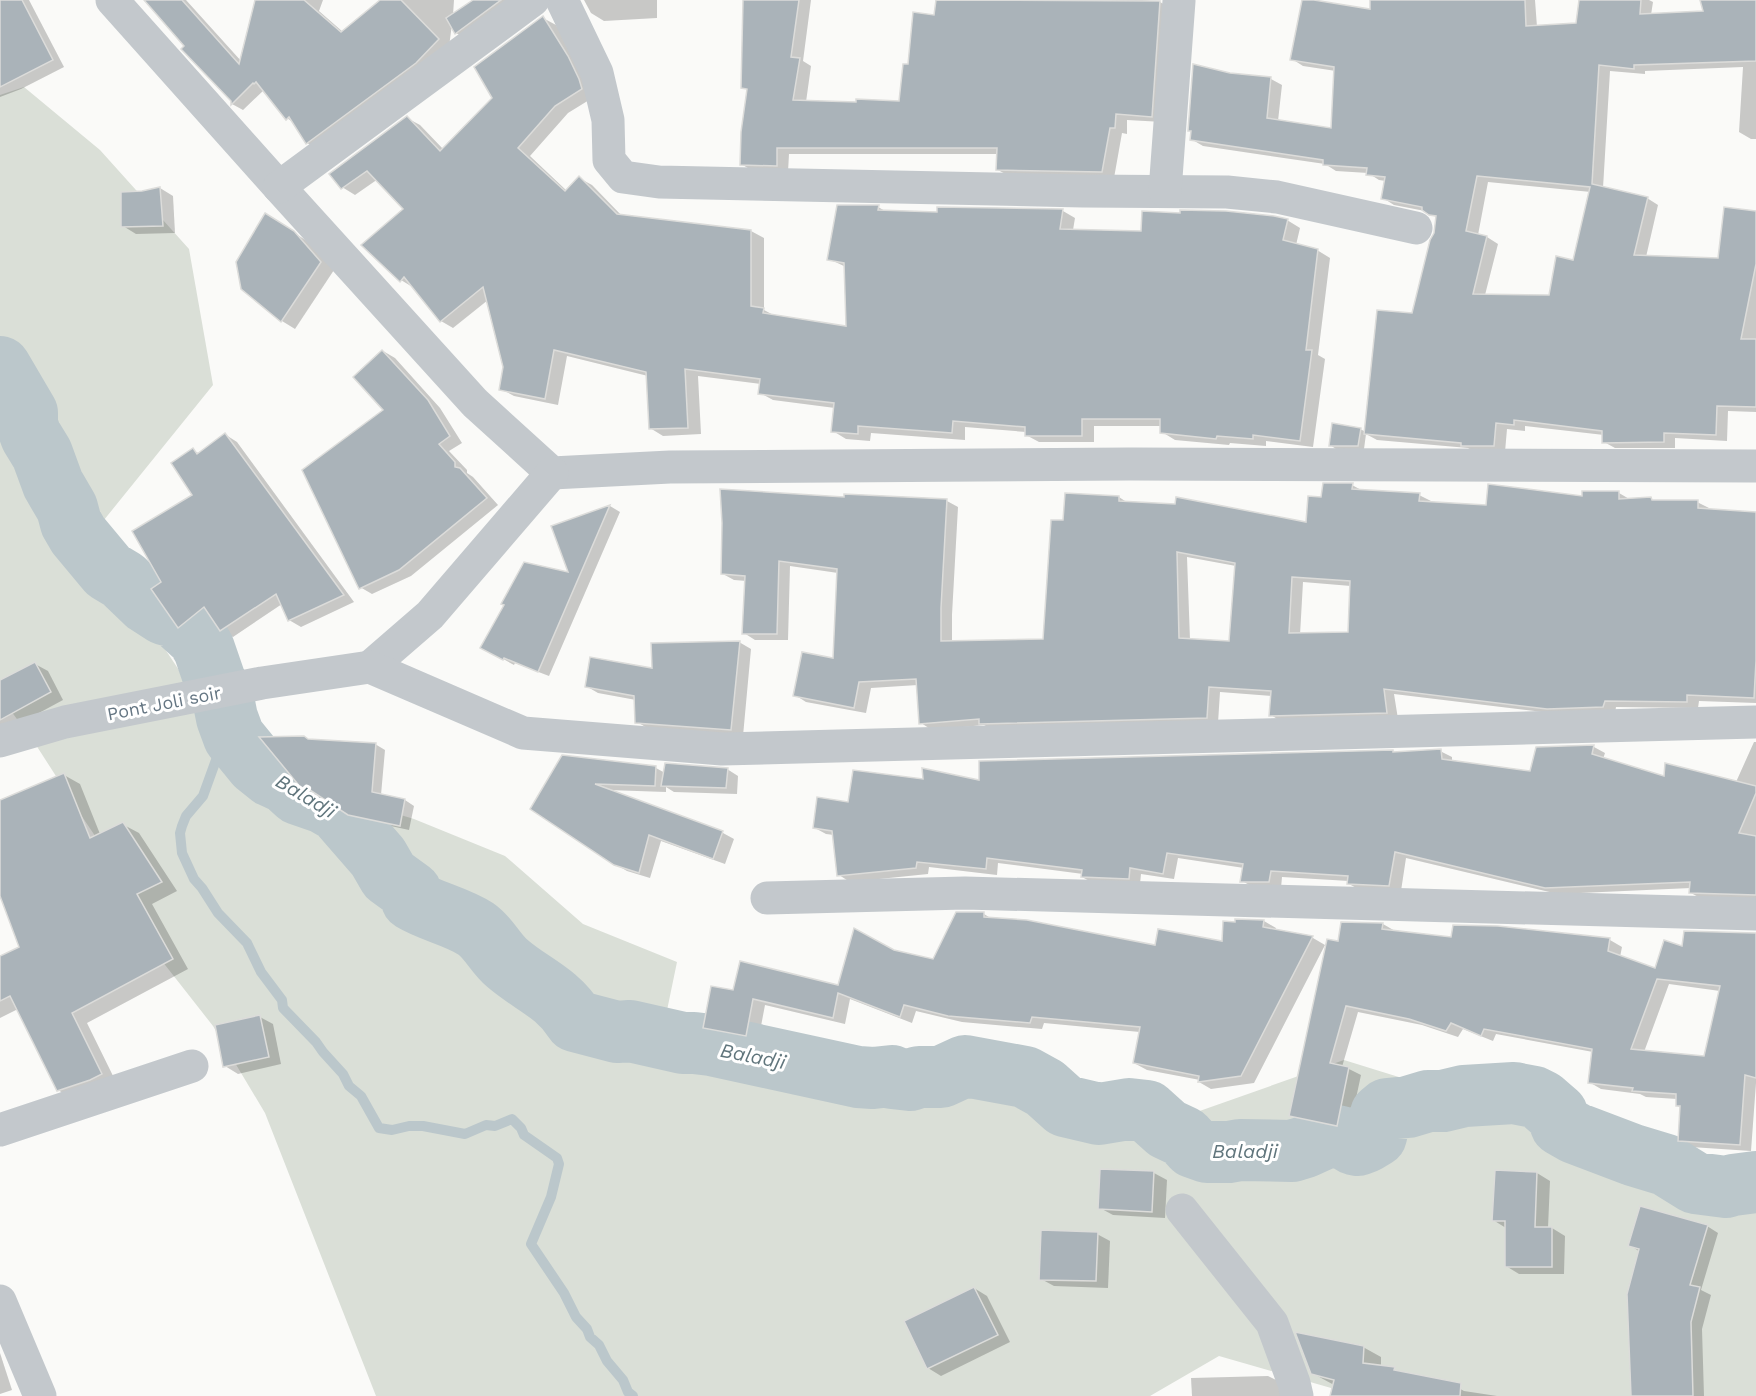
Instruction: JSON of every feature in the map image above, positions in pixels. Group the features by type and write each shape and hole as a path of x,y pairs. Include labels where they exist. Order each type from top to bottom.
{"street":[{"path":"112,0 475,404 552,473 670,467 1130,464 1756,466"},
{"path":"279,187 533,0"},
{"path":"562,0 597,73 608,120 609,160 623,177 659,182 1083,192 1227,192 1277,197 1416,228"},
{"path":"1165,191 1177,0 1199,0"},
{"path":"552,473 430,615 370,667 523,733 722,749 1756,722"},
{"name":"Pont Joli soir","path":"0,741 65,722 262,683 370,667"},
{"path":"768,898 965,893 1756,914"},
{"path":"0,1130 192,1066"},
{"path":"1182,1210 1272,1323 1297,1396"},
{"path":"0,1300 40,1396"}],"shaded area":[{"name":"Baladji","path":"24,87 100,150 189,249 213,385 87,541 104,576 157,637 228,744 324,792 414,819 505,856 583,924 677,962 665,1020 738,1051 926,1059 1037,1058 1068,1083 1157,1126 1344,1060 1534,1119 1756,1170 1756,1396 1359,1396 1219,1356 1150,1396 376,1396 265,1113 213,1026 151,947 130,888 36,745 0,696 0,95"}],"building":[{"path":"0,0 22,0 53,60 0,87"},
{"path":"144,0 182,0 239,64 255,0 304,0 341,32 380,0 401,0 439,39 416,63 306,144 289,117 286,120 256,82 231,105 231,101 181,49 184,46"},
{"path":"473,0 501,0 455,34 446,18"},
{"path":"743,0 799,0 791,57 800,58 793,100 856,102 856,99 899,101 903,64 908,64 913,12 934,15 936,0 1160,1 1152,117 1116,114 1115,128 1110,128 1102,172 996,170 997,148 777,148 777,166 740,165 741,132 747,89 741,88"},
{"path":"1302,0 1370,9 1370,0 1525,0 1526,26 1576,23 1579,0 1641,0 1640,14 1703,11 1700,0 1756,0 1756,61 1634,65 1634,69 1599,65 1592,184 1648,197 1634,255 1718,258 1724,207 1756,211 1756,264 1741,339 1756,339 1756,407 1717,406 1716,435 1664,433 1664,442 1602,443 1602,431 1514,420 1514,425 1496,423 1494,446 1461,446 1461,443 1364,434 1377,310 1412,313 1430,240 1434,233 1436,216 1429,215 1422,210 1422,207 1381,199 1385,177 1366,175 1367,168 1323,165 1323,160 1190,140 1191,131 1188,131 1193,64 1230,73 1271,77 1267,118 1331,128 1334,67 1290,60","holes":["1477,176 1590,187 1573,260 1556,256 1549,295 1473,294 1487,236 1466,231"]},
{"path":"543,16 568,56 582,89 555,106 518,148 565,191 579,176 617,214 751,230 751,306 764,308 763,313 846,326 844,263 827,260 837,205 879,205 878,210 937,212 937,207 1063,209 1060,229 1141,231 1142,211 1180,213 1180,210 1226,211 1288,219 1283,240 1318,249 1306,350 1312,350 1300,441 1253,435 1253,439 1217,436 1216,439 1160,433 1160,419 1082,419 1082,436 1025,436 1025,427 953,421 952,433 858,426 858,434 831,432 834,403 758,394 760,379 685,369 688,428 649,429 646,372 554,350 545,399 499,390 503,367 483,287 440,322 404,277 400,282 361,245 403,209 367,171 341,189 329,174 407,116 440,151 492,98 474,67"},
{"path":"160,187 163,226 121,227 121,192"},
{"path":"265,213 294,231 321,262 281,322 241,289 236,262"},
{"path":"382,350 428,400 450,436 439,444 455,462 455,467 460,468 487,498 399,570 359,589 302,470 383,410 353,377"},
{"path":"1332,423 1361,428 1358,446 1329,446"},
{"path":"225,433 344,595 288,621 276,594 220,631 204,607 178,628 151,589 161,582 132,531 192,495 171,463 193,448 197,454"},
{"path":"1323,483 1353,483 1352,489 1420,493 1419,501 1486,505 1488,484 1582,496 1582,491 1619,491 1619,499 1651,497 1652,500 1698,500 1698,508 1756,512 1754,698 1687,695 1687,702 1605,701 1603,707 1547,709 1384,689 1387,713 1269,716 1271,691 1209,687 1207,718 979,724 979,719 919,724 916,679 859,682 854,708 793,696 802,652 833,658 837,569 779,561 777,634 742,634 745,576 721,574 720,489 844,497 844,494 947,499 941,641 1043,639 1051,520 1063,520 1065,493 1119,496 1119,501 1175,504 1176,497 1306,522 1308,496 1321,497","holes":["1177,552 1235,563 1229,641 1179,638","1292,577 1350,581 1348,632 1289,633"]},
{"path":"610,505 538,672 504,658 503,660 480,648 524,562 568,572 551,526"},
{"path":"740,641 731,730 635,723 634,696 585,687 590,657 652,668 651,643"},
{"path":"35,662 51,692 0,720 0,680"},
{"path":"304,736 308,739 376,743 372,792 405,799 400,826 348,815 310,790 306,794 259,737"},
{"path":"1594,745 1592,754 1664,776 1665,763 1756,786 1756,793 1739,833 1756,836 1756,895 1689,893 1690,882 1545,888 1395,852 1389,886 1347,884 1348,876 1271,871 1269,882 1240,882 1243,864 1167,853 1163,874 1130,868 1129,879 1081,877 1082,870 987,858 986,869 917,862 916,868 837,876 832,831 813,828 817,797 848,802 853,770 923,779 922,768 979,780 979,761 1441,749 1442,759 1530,771 1536,747"},
{"path":"562,755 656,766 655,786 595,784 723,831 713,859 649,835 639,873 614,865 530,809"},
{"path":"665,763 728,768 726,788 661,786"},
{"path":"64,773 90,838 123,822 162,882 137,894 173,959 72,1013 102,1074 57,1091 10,996 0,1001 0,956 19,947 0,896 0,800"},
{"path":"956,912 984,912 984,917 1027,920 1155,945 1158,929 1222,941 1223,921 1235,922 1235,919 1264,920 1263,927 1313,936 1241,1076 1198,1082 1199,1076 1133,1063 1140,1027 1032,1017 1030,1023 948,1016 904,1005 900,1017 838,993 833,1018 753,999 746,1036 703,1028 711,986 733,990 740,961 838,985 854,928 894,950 933,959"},
{"path":"1341,922 1383,923 1382,929 1451,937 1453,925 1498,926 1610,938 1608,951 1655,968 1664,940 1682,946 1684,931 1756,933 1756,1078 1745,1075 1740,1145 1678,1141 1680,1106 1676,1106 1676,1094 1632,1091 1633,1088 1588,1083 1592,1049 1484,1029 1481,1036 1451,1023 1446,1031 1409,1019 1346,1006 1330,1063 1349,1067 1337,1126 1289,1116 1327,939 1338,941","holes":["1657,979 1720,986 1704,1056 1631,1049"]},
{"path":"260,1015 269,1057 223,1067 215,1025"},
{"path":"1100,1169 1154,1171 1152,1212 1098,1209"},
{"path":"1495,1170 1537,1172 1535,1227 1552,1227 1552,1267 1505,1267 1505,1221 1492,1221"},
{"path":"1640,1206 1708,1225 1690,1285 1700,1287 1691,1322 1693,1396 1631,1396 1627,1294 1639,1249 1628,1246"},
{"path":"1041,1230 1098,1232 1096,1281 1039,1280"},
{"path":"974,1287 998,1335 927,1369 904,1321"},
{"path":"1295,1332 1364,1346 1363,1363 1395,1367 1394,1370 1461,1383 1460,1396 1330,1396 1334,1380 1311,1374"}],"waterway":[{"name":"Baladji","path":"0,367 27,413 27,425 31,436 42,454 53,484 67,508 71,523 78,535 108,571 123,580 147,603 164,614 175,617 197,637 222,693 234,737 256,764 271,776 286,783 298,794 324,803 338,811 378,857 389,876 411,892 412,900 476,929 507,963 552,995 575,1021 617,1032 630,1031 683,1043 711,1045 858,1077 892,1076 892,1078 910,1080 919,1077 941,1077 965,1066 1025,1077 1045,1088 1065,1106 1099,1114 1129,1109 1147,1111 1167,1129 1184,1137 1193,1147 1207,1152 1292,1151 1327,1137 1337,1136 1358,1145 1376,1136 1381,1114 1387,1109 1464,1096 1514,1093 1542,1101 1557,1114 1561,1125 1575,1133 1666,1165 1695,1183 1726,1187 1756,1182"},
{"path":"234,737 216,760 203,796 186,816 180,833 182,853 194,879 218,913 247,943 261,972 282,1000 283,1008 316,1042 343,1074 349,1086 361,1096 379,1128 392,1130 423,1126 465,1134 486,1125 495,1126 512,1119 524,1135 557,1158 559,1164 551,1197 531,1244 564,1293 576,1317 587,1329 590,1337 599,1345 607,1361 633,1396"}]}
